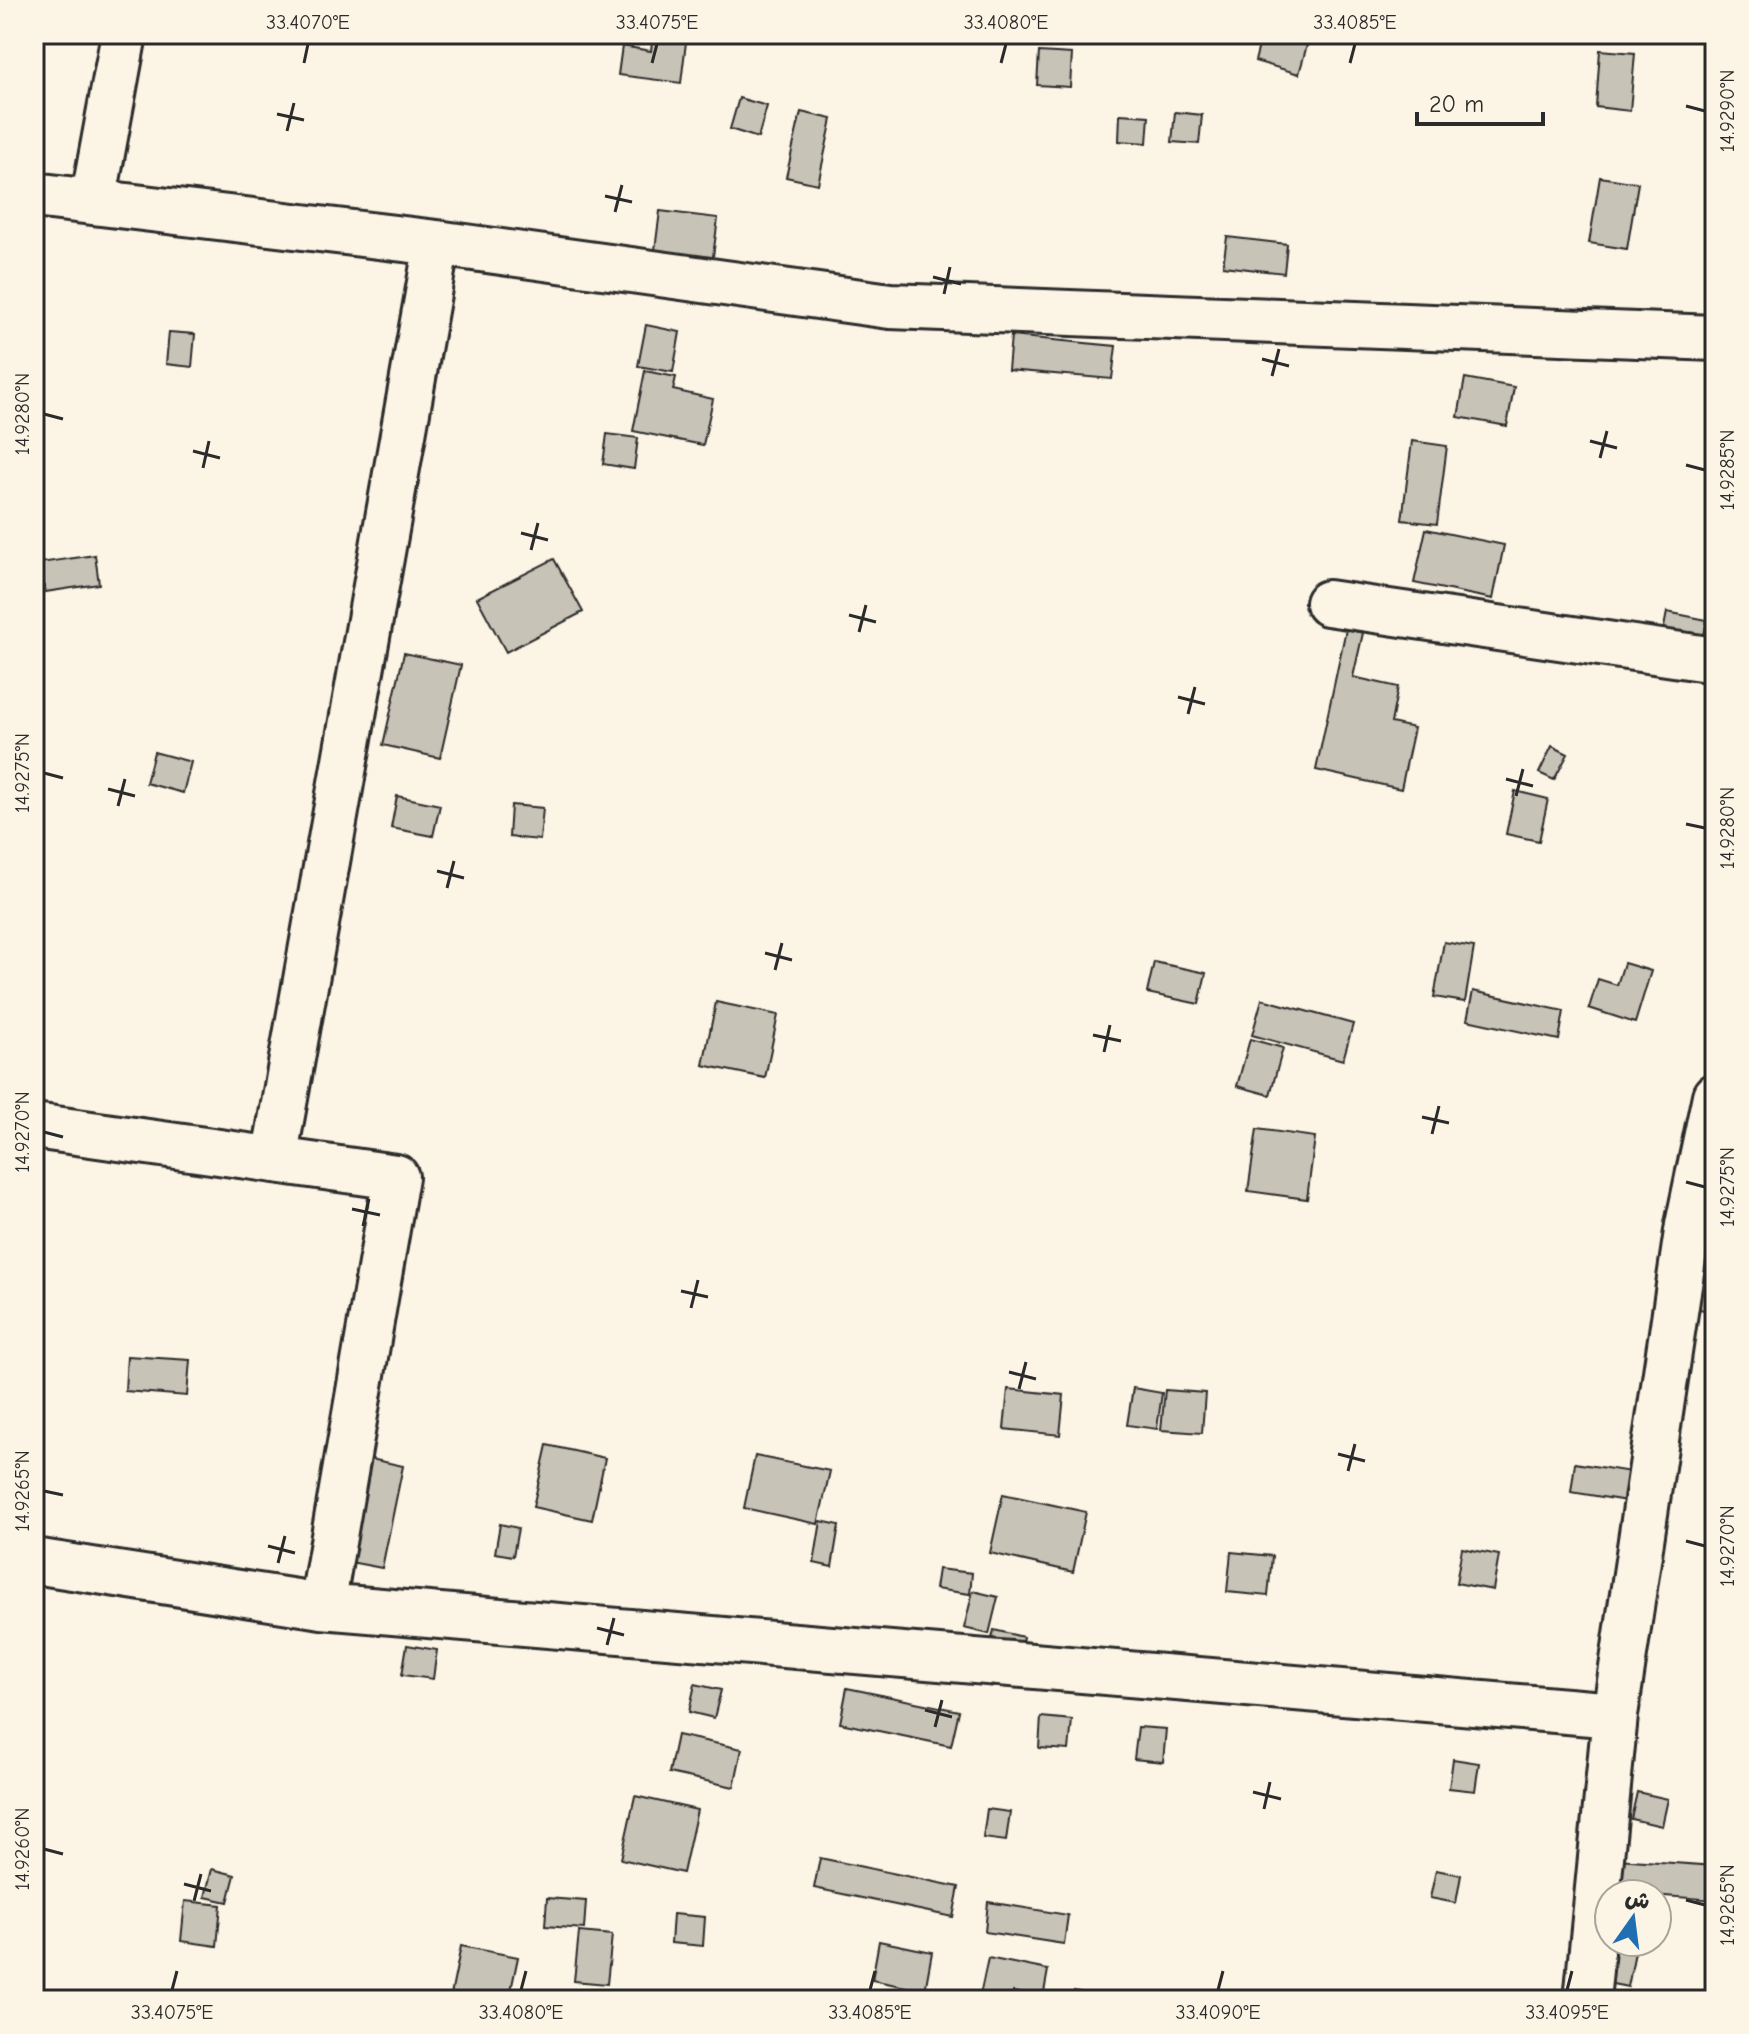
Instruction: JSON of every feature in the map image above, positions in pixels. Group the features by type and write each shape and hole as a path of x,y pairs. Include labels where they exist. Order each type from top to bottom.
{"street":[{"path":"93,202 124,34"},
{"path":"34,195 437,243 890,306 1715,338"},
{"path":"274,1160 437,243"},
{"path":"1328,603 1715,660"},
{"path":"1587,2000 1615,1715 1701,1229 1715,1096"},
{"path":"34,1126 396,1177 322,1606"},
{"path":"34,1561 322,1606 1615,1715"}],"building":[{"path":"653,34 687,34 681,83 618,75 622,46 651,51"},
{"path":"1262,34 1307,45 1299,74 1255,61"},
{"path":"1600,50 1635,53 1630,111 1596,107"},
{"path":"1039,52 1072,54 1070,87 1037,85"},
{"path":"739,98 767,106 758,138 730,129"},
{"path":"801,112 832,119 818,184 786,177"},
{"path":"1175,112 1202,115 1199,144 1172,142"},
{"path":"1120,114 1149,116 1147,143 1119,141"},
{"path":"1600,177 1638,183 1627,249 1589,243"},
{"path":"660,211 718,218 711,272 653,265"},
{"path":"1227,237 1287,244 1284,273 1223,266"},
{"path":"646,325 680,332 673,372 638,366"},
{"path":"169,332 195,334 192,367 166,364"},
{"path":"1011,336 1116,346 1112,379 1008,370"},
{"path":"645,371 676,377 673,390 713,399 703,445 633,431"},
{"path":"1465,378 1514,387 1507,426 1458,417"},
{"path":"607,434 638,438 634,469 603,464"},
{"path":"1412,441 1447,446 1437,524 1402,520"},
{"path":"1426,529 1504,545 1493,599 1414,583"},
{"path":"95,555 99,584 45,592 40,563"},
{"path":"554,559 583,612 506,652 477,598"},
{"path":"1667,612 1707,620 1700,656 1660,648"},
{"path":"1346,629 1363,633 1353,677 1398,687 1391,723 1414,728 1401,789 1316,770"},
{"path":"404,653 461,665 440,758 383,745"},
{"path":"1552,746 1568,754 1554,780 1539,773"},
{"path":"154,752 191,762 183,793 146,783"},
{"path":"1515,791 1548,799 1539,841 1506,834"},
{"path":"397,796 440,805 433,836 391,828"},
{"path":"511,805 543,808 540,840 509,837"},
{"path":"1444,942 1474,947 1465,1002 1434,997"},
{"path":"1154,962 1206,973 1199,1004 1147,993"},
{"path":"1624,963 1651,971 1635,1023 1589,1008 1598,979 1617,985"},
{"path":"1473,991 1564,1011 1559,1040 1467,1020"},
{"path":"1262,999 1353,1024 1343,1060 1252,1035"},
{"path":"716,1002 778,1015 765,1078 703,1065"},
{"path":"1250,1039 1283,1048 1270,1095 1237,1086"},
{"path":"1257,1129 1315,1137 1307,1199 1248,1191"},
{"path":"1702,1274 1715,1277 1715,1312 1694,1308"},
{"path":"127,1356 190,1360 187,1396 125,1391"},
{"path":"1133,1388 1162,1393 1157,1429 1127,1425"},
{"path":"1008,1389 1064,1395 1060,1435 1004,1429"},
{"path":"1165,1390 1205,1393 1202,1433 1161,1430"},
{"path":"547,1445 605,1458 592,1520 533,1507"},
{"path":"755,1456 830,1471 818,1524 744,1508"},
{"path":"371,1459 403,1466 382,1568 350,1562"},
{"path":"1575,1463 1631,1472 1627,1501 1571,1492"},
{"path":"1003,1494 1086,1512 1073,1572 990,1553"},
{"path":"821,1521 839,1525 832,1567 814,1563"},
{"path":"500,1524 518,1528 513,1556 495,1553"},
{"path":"1708,1547 1715,1547 1715,1577 1705,1576"},
{"path":"1462,1548 1499,1555 1493,1590 1456,1583"},
{"path":"1231,1552 1272,1556 1268,1596 1227,1592"},
{"path":"938,1569 972,1573 970,1594 935,1589"},
{"path":"973,1591 998,1597 989,1634 964,1628"},
{"path":"994,1630 1023,1637 1018,1662 988,1655"},
{"path":"407,1645 437,1650 433,1679 402,1675"},
{"path":"695,1684 721,1690 714,1718 689,1712"},
{"path":"847,1688 959,1711 951,1746 840,1723"},
{"path":"1041,1717 1072,1720 1069,1750 1039,1748"},
{"path":"1138,1727 1166,1729 1163,1762 1134,1759"},
{"path":"677,1735 742,1749 734,1787 669,1773"},
{"path":"1453,1759 1479,1763 1475,1791 1449,1788"},
{"path":"1637,1792 1668,1799 1662,1826 1631,1819"},
{"path":"635,1796 697,1810 683,1873 621,1859"},
{"path":"987,1809 1010,1812 1006,1841 983,1838"},
{"path":"820,1858 959,1887 953,1917 814,1888"},
{"path":"1617,1859 1715,1866 1715,1900 1673,1897 1673,1878 1615,1878"},
{"path":"212,1869 235,1875 228,1902 205,1897"},
{"path":"1436,1870 1461,1875 1456,1903 1430,1898"},
{"path":"547,1898 586,1901 584,1929 545,1926"},
{"path":"185,1901 221,1905 217,1946 181,1941"},
{"path":"988,1902 1068,1915 1064,1944 985,1932"},
{"path":"673,1914 705,1917 703,1946 671,1943"},
{"path":"579,1932 612,1935 607,1984 574,1981"},
{"path":"879,1941 932,1952 925,1991 872,1980"},
{"path":"461,1946 518,1957 509,2000 450,2000"},
{"path":"988,1958 1048,1970 1043,1998 1013,1992 1011,2000 979,2000"},
{"path":"1604,1958 1634,1958 1628,1987 1597,1981"},
{"path":"1074,1991 1115,2000 1072,2000"}]}
